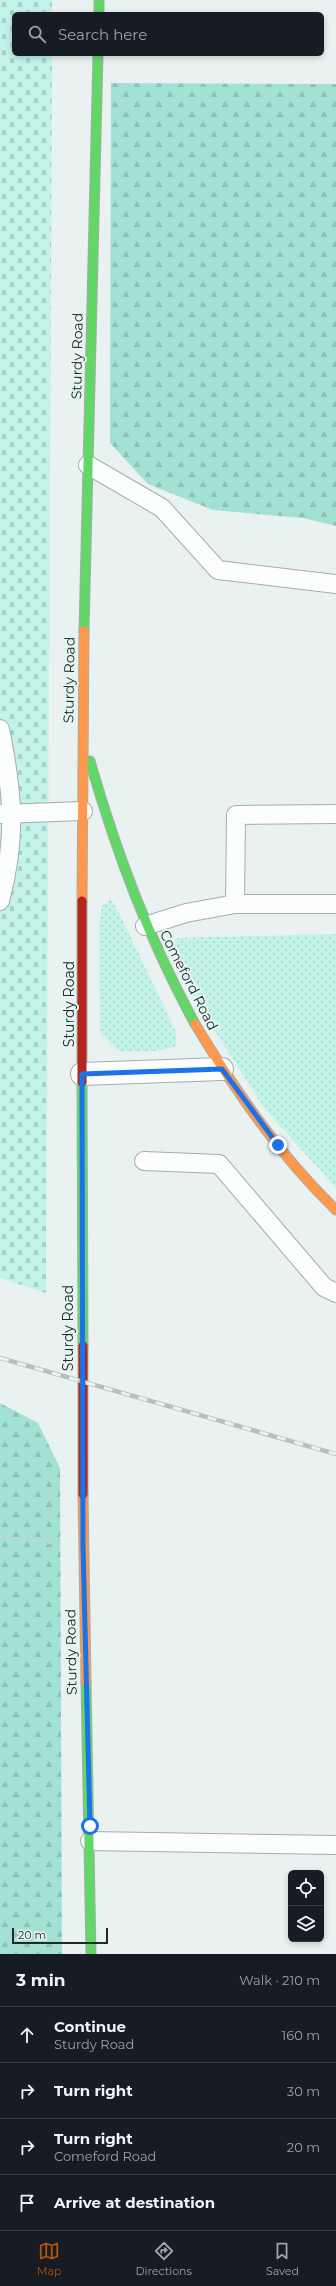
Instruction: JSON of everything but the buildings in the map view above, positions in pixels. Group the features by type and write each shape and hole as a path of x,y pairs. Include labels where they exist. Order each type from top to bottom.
{"street":[{"path":"99,0 99,12"},
{"name":"Sturdy Road","path":"91,1954 90,1841 83,1546 82,728 98,56"},
{"name":"Comeford Road","path":"82,728 106,820 122,869 145,926 171,982 194,1026 222,1069 268,1134 336,1210"},
{"path":"82,1074 222,1069"}],"lane":[{"path":"88,464 162,508 218,570 336,584"},
{"path":"0,729 10,779 6,814 12,836 7,875 0,901"},
{"path":"6,814 83,812"},
{"path":"235,904 236,815 336,814"},
{"path":"145,926 186,913 235,904 336,904"},
{"path":"144,1161 219,1164 324,1287 336,1293"},
{"path":"90,1841 336,1845"}],"path":[{"path":"0,1537 83,1546"}],"green space":[{"path":"0,0 52,0 52,12 12,12 12,56 52,56 46,1293 0,1278"},
{"path":"111,83 336,84 336,526 303,518 213,510 148,484 110,443"},
{"path":"111,899 176,1032 176,1046 157,1051 118,1051 100,1033 99,924 102,906"},
{"path":"336,934 336,1188 265,1109 211,1025 177,961 175,938"},
{"path":"0,1403 38,1423 60,1468 62,1954 0,1954"}],"railway":[{"path":"0,1358 336,1454"}],"traffic: fast":[{"path":"99,0 99,12"},
{"path":"84,631 98,56"},
{"path":"90,761 111,830 135,895 178,992 195,1024"},
{"path":"82,1082 83,1346"},
{"path":"86,1682 91,1954"}],"traffic: slow":[{"path":"82,901 84,631"},
{"path":"195,1024 242,1098 277,1145 336,1210"},
{"path":"83,1494 86,1682"}],"traffic: jam":[{"path":"82,901 82,1082"},
{"path":"83,1346 83,1494"}],"route":[{"path":"90,1826 83,1546 82,1074 222,1069 268,1134 278,1145"}]}
